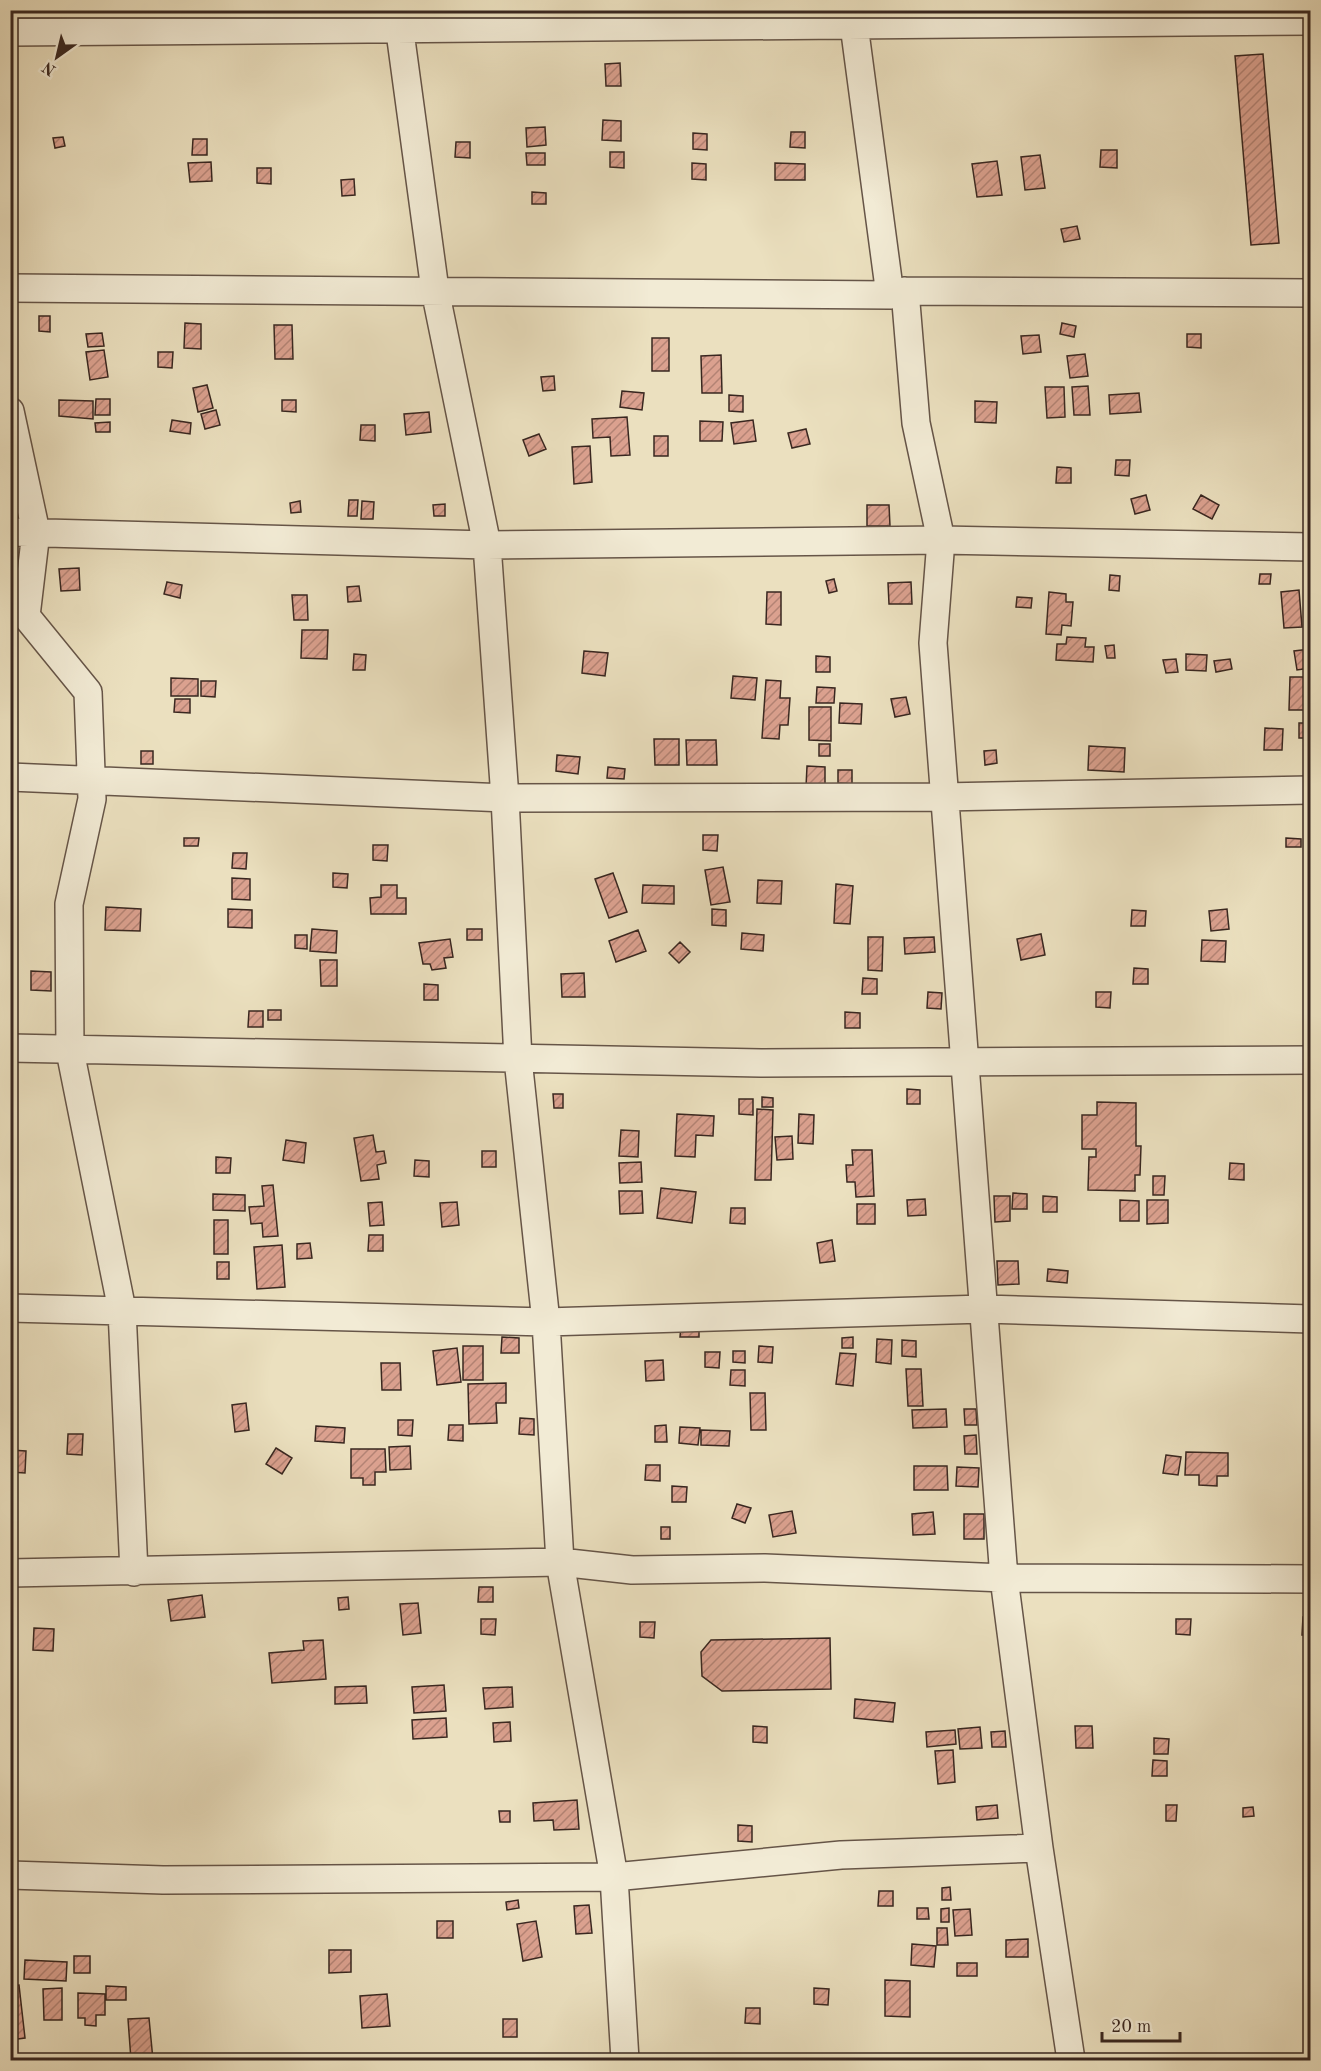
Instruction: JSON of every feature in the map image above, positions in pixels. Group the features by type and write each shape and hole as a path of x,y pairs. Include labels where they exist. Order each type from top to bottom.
{"street":[{"path":"1309,10 1311,26"},
{"path":"10,32 398,19 1310,21"},
{"path":"398,19 435,290 487,545 505,798 518,1059 546,1322 560,1562 614,1877 625,2061"},
{"path":"853,19 898,293 916,423 941,540 933,643 942,797 965,1062 1004,1578 1039,1848 1071,2061"},
{"path":"10,288 1311,293"},
{"path":"10,411 23,532 26,616 88,692 93,781 92,799 69,904 70,1051 122,1310 134,1572"},
{"path":"23,532 487,545 941,540 1311,547"},
{"path":"10,777 505,798 942,797 1311,790"},
{"path":"10,1048 70,1051 761,1063 1311,1060"},
{"path":"10,1308 546,1322 984,1309 1311,1319"},
{"path":"10,1574 560,1562 633,1570 765,1568 1004,1578 1311,1579"},
{"path":"10,1875 163,1880 614,1877 841,1855 1039,1848"}],"building":[{"path":"1263,54 1279,243 1251,245 1235,56"},
{"path":"620,63 621,86 606,86 605,64"},
{"path":"603,120 621,121 621,141 602,140"},
{"path":"545,127 546,145 527,147 526,128"},
{"path":"791,132 805,132 805,148 790,147"},
{"path":"693,133 707,134 707,150 693,149"},
{"path":"63,137 65,146 55,148 53,138"},
{"path":"193,139 207,139 207,155 192,155"},
{"path":"456,142 470,142 470,158 455,157"},
{"path":"1101,150 1117,150 1117,168 1100,167"},
{"path":"610,152 624,152 624,168 610,167"},
{"path":"526,153 545,153 545,165 527,165"},
{"path":"1040,155 1045,188 1025,190 1021,157"},
{"path":"997,161 1002,195 977,197 972,164"},
{"path":"211,162 212,181 190,182 188,163"},
{"path":"692,163 706,164 706,180 692,179"},
{"path":"775,163 805,164 805,180 775,180"},
{"path":"257,168 271,168 271,184 257,183"},
{"path":"354,179 355,195 342,196 341,180"},
{"path":"532,192 546,193 546,204 532,204"},
{"path":"1077,226 1080,239 1064,242 1061,229"},
{"path":"39,316 50,316 50,332 39,331"},
{"path":"185,323 201,324 201,349 184,348"},
{"path":"1062,323 1076,326 1074,337 1060,334"},
{"path":"274,325 292,325 293,359 275,359"},
{"path":"102,333 104,346 88,347 86,334"},
{"path":"1187,334 1201,334 1201,348 1187,347"},
{"path":"1039,335 1041,352 1023,354 1021,336"},
{"path":"652,338 669,338 669,371 652,371"},
{"path":"104,350 108,377 90,380 86,352"},
{"path":"158,352 173,352 172,368 158,367"},
{"path":"1085,354 1088,376 1070,378 1067,356"},
{"path":"721,355 722,393 702,393 701,356"},
{"path":"554,376 555,390 543,391 541,377"},
{"path":"207,385 213,408 198,412 193,388"},
{"path":"1088,386 1090,415 1074,415 1072,387"},
{"path":"1045,387 1064,387 1065,417 1047,418"},
{"path":"622,391 644,393 642,410 620,407"},
{"path":"1139,393 1141,412 1110,414 1109,395"},
{"path":"729,395 743,396 743,412 729,411"},
{"path":"96,399 110,399 110,415 95,415"},
{"path":"59,400 93,401 93,419 59,416"},
{"path":"282,400 296,400 296,412 282,411"},
{"path":"975,401 997,402 996,423 975,422"},
{"path":"216,410 220,425 205,429 201,414"},
{"path":"429,412 431,432 406,435 404,414"},
{"path":"627,417 630,455 611,456 610,437 593,438 592,419"},
{"path":"172,420 191,423 190,434 170,431"},
{"path":"753,420 756,441 734,444 731,423"},
{"path":"700,421 723,422 722,441 700,441"},
{"path":"110,422 110,432 96,432 95,423"},
{"path":"361,425 375,425 375,441 360,440"},
{"path":"806,429 810,444 792,448 788,433"},
{"path":"539,434 546,449 529,456 523,440"},
{"path":"654,436 668,436 668,456 654,456"},
{"path":"590,446 592,482 574,484 572,447"},
{"path":"1116,460 1130,460 1129,476 1115,475"},
{"path":"1057,467 1071,468 1071,483 1056,483"},
{"path":"1146,495 1150,510 1135,514 1131,499"},
{"path":"1201,495 1219,505 1212,519 1193,509"},
{"path":"349,500 358,500 357,516 348,516"},
{"path":"300,501 301,512 291,513 290,503"},
{"path":"362,501 374,502 373,519 361,519"},
{"path":"445,504 445,516 434,516 433,505"},
{"path":"867,505 889,505 890,526 867,526"},
{"path":"79,568 80,590 61,591 59,569"},
{"path":"1260,574 1271,574 1270,584 1259,584"},
{"path":"1110,575 1120,576 1119,591 1109,590"},
{"path":"834,579 837,591 829,593 826,581"},
{"path":"167,582 182,585 180,598 164,594"},
{"path":"911,582 912,604 889,604 888,583"},
{"path":"359,586 361,601 348,602 347,587"},
{"path":"1299,590 1302,627 1284,628 1281,592"},
{"path":"767,592 781,592 781,625 766,624"},
{"path":"1049,592 1066,594 1066,602 1073,602 1071,626 1062,625 1061,635 1046,634"},
{"path":"292,595 307,595 308,620 294,620"},
{"path":"1017,597 1032,598 1031,608 1016,607"},
{"path":"302,630 328,630 327,659 301,658"},
{"path":"1067,637 1086,638 1085,647 1094,647 1093,662 1056,660 1057,644 1066,644"},
{"path":"1114,645 1115,658 1107,658 1105,646"},
{"path":"1310,649 1310,668 1297,670 1294,651"},
{"path":"10,651 17,651 16,666 10,666"},
{"path":"584,651 608,653 605,676 582,673"},
{"path":"354,654 366,655 365,670 353,670"},
{"path":"1186,654 1207,655 1206,671 1186,670"},
{"path":"816,656 830,657 830,672 816,672"},
{"path":"1176,659 1178,672 1166,673 1163,660"},
{"path":"1230,659 1232,669 1216,672 1214,661"},
{"path":"733,676 757,678 755,700 731,698"},
{"path":"1290,677 1310,677 1310,710 1289,710"},
{"path":"171,678 198,679 198,696 171,696"},
{"path":"766,680 781,681 780,698 790,698 788,725 780,725 779,739 762,738"},
{"path":"201,681 216,681 215,697 201,696"},
{"path":"817,687 835,688 834,703 816,703"},
{"path":"906,697 910,714 895,717 891,699"},
{"path":"175,699 190,699 190,713 174,712"},
{"path":"840,703 862,704 861,724 839,723"},
{"path":"809,707 831,707 831,741 809,740"},
{"path":"1299,723 1310,723 1310,738 1299,738"},
{"path":"1265,728 1283,729 1282,750 1264,750"},
{"path":"654,739 679,739 679,765 655,765"},
{"path":"686,740 716,740 717,765 687,765"},
{"path":"819,744 830,744 830,756 819,756"},
{"path":"1089,746 1125,748 1124,772 1088,770"},
{"path":"996,750 997,763 985,765 984,751"},
{"path":"141,751 153,751 153,764 141,764"},
{"path":"557,755 580,757 578,774 556,771"},
{"path":"807,766 825,767 825,787 806,787"},
{"path":"608,767 625,769 624,779 607,778"},
{"path":"838,770 852,770 852,784 838,783"},
{"path":"703,835 718,835 717,851 703,850"},
{"path":"184,838 199,838 198,846 184,846"},
{"path":"1286,838 1301,839 1301,847 1286,847"},
{"path":"373,845 388,845 387,861 373,860"},
{"path":"233,853 247,853 246,869 232,868"},
{"path":"723,867 730,902 711,905 705,870"},
{"path":"333,873 348,874 347,888 333,887"},
{"path":"613,873 627,912 609,918 595,879"},
{"path":"232,878 250,879 250,900 232,899"},
{"path":"758,880 782,881 781,904 757,903"},
{"path":"836,884 853,886 850,924 834,923"},
{"path":"381,885 397,885 397,898 406,898 406,914 371,914 370,898 381,897"},
{"path":"643,885 674,886 674,904 642,903"},
{"path":"106,907 141,909 140,931 105,930"},
{"path":"228,909 252,910 252,928 228,927"},
{"path":"712,909 726,910 726,926 712,925"},
{"path":"1227,909 1229,929 1211,931 1209,911"},
{"path":"1132,910 1146,911 1145,926 1131,926"},
{"path":"312,929 337,931 336,953 310,951"},
{"path":"467,929 482,929 482,940 467,940"},
{"path":"638,930 646,951 616,962 609,941"},
{"path":"742,933 764,935 763,951 741,949"},
{"path":"1041,934 1045,955 1021,960 1017,939"},
{"path":"295,935 307,935 307,949 295,948"},
{"path":"868,937 883,937 882,971 868,970"},
{"path":"934,937 935,952 905,954 904,938"},
{"path":"450,939 453,957 444,958 446,968 432,970 430,964 423,964 419,943"},
{"path":"1202,940 1226,941 1225,962 1201,961"},
{"path":"680,942 690,952 679,963 669,953"},
{"path":"320,960 337,960 337,986 321,986"},
{"path":"1134,968 1148,969 1148,984 1133,984"},
{"path":"31,971 51,972 51,991 31,990"},
{"path":"584,973 585,997 562,997 561,974"},
{"path":"863,978 877,979 877,994 862,994"},
{"path":"424,984 438,985 438,1000 424,1000"},
{"path":"928,992 942,993 941,1009 927,1008"},
{"path":"1096,992 1111,992 1110,1008 1096,1007"},
{"path":"268,1010 281,1010 281,1020 268,1020"},
{"path":"249,1011 263,1011 263,1027 248,1027"},
{"path":"845,1012 860,1013 860,1028 845,1028"},
{"path":"907,1089 920,1090 920,1104 907,1104"},
{"path":"553,1094 563,1094 563,1108 554,1108"},
{"path":"762,1097 773,1098 773,1107 762,1107"},
{"path":"739,1099 753,1099 753,1115 739,1114"},
{"path":"1097,1102 1136,1103 1136,1146 1141,1146 1140,1175 1135,1175 1135,1191 1088,1190 1089,1157 1096,1157 1096,1149 1082,1149 1082,1115 1097,1115"},
{"path":"757,1109 773,1110 771,1180 755,1180"},
{"path":"677,1114 714,1116 713,1136 696,1135 695,1157 675,1156"},
{"path":"799,1114 814,1115 813,1144 798,1143"},
{"path":"621,1130 639,1131 638,1157 619,1156"},
{"path":"373,1135 376,1152 384,1151 386,1163 377,1165 379,1179 361,1181 354,1138"},
{"path":"792,1136 793,1159 777,1160 775,1137"},
{"path":"286,1140 306,1143 304,1163 283,1160"},
{"path":"852,1150 872,1150 874,1196 856,1197 855,1182 847,1182 846,1165 853,1165"},
{"path":"482,1151 496,1151 496,1167 482,1167"},
{"path":"216,1157 231,1158 230,1173 216,1173"},
{"path":"1305,1158 1310,1158 1310,1179 1305,1179"},
{"path":"415,1160 429,1161 429,1177 414,1176"},
{"path":"641,1162 642,1182 620,1183 619,1163"},
{"path":"1230,1163 1244,1164 1244,1180 1229,1179"},
{"path":"1153,1176 1165,1176 1164,1195 1153,1195"},
{"path":"273,1185 278,1236 263,1237 262,1223 251,1224 249,1207 264,1206 262,1186"},
{"path":"661,1188 696,1192 692,1223 657,1218"},
{"path":"619,1191 642,1191 643,1213 620,1214"},
{"path":"1013,1193 1027,1194 1027,1209 1012,1209"},
{"path":"213,1194 245,1195 245,1211 213,1210"},
{"path":"994,1196 1010,1196 1010,1221 995,1222"},
{"path":"1043,1196 1057,1197 1057,1212 1043,1212"},
{"path":"925,1199 926,1215 908,1216 907,1200"},
{"path":"1120,1200 1139,1201 1139,1221 1120,1221"},
{"path":"1147,1200 1168,1200 1168,1223 1147,1224"},
{"path":"382,1202 384,1225 370,1226 368,1203"},
{"path":"457,1202 459,1225 442,1227 440,1203"},
{"path":"857,1204 875,1204 875,1224 857,1224"},
{"path":"731,1208 745,1208 745,1224 730,1223"},
{"path":"214,1220 228,1220 228,1254 214,1254"},
{"path":"369,1235 383,1235 383,1251 368,1251"},
{"path":"832,1240 835,1261 820,1263 817,1243"},
{"path":"310,1243 312,1258 297,1259 297,1244"},
{"path":"282,1245 285,1287 257,1289 254,1247"},
{"path":"997,1261 1018,1261 1019,1284 998,1285"},
{"path":"217,1262 229,1262 229,1279 217,1279"},
{"path":"1048,1269 1068,1271 1067,1283 1047,1281"},
{"path":"681,1326 699,1326 699,1337 680,1337"},
{"path":"502,1337 519,1338 519,1353 501,1353"},
{"path":"853,1337 853,1348 842,1348 842,1338"},
{"path":"877,1339 892,1340 891,1364 876,1362"},
{"path":"902,1340 916,1341 916,1357 902,1356"},
{"path":"463,1346 483,1346 483,1380 463,1380"},
{"path":"759,1346 773,1347 772,1363 758,1362"},
{"path":"457,1348 461,1382 437,1385 433,1351"},
{"path":"733,1351 745,1351 745,1363 733,1362"},
{"path":"705,1352 720,1352 719,1368 705,1367"},
{"path":"840,1353 856,1354 853,1386 836,1384"},
{"path":"663,1360 664,1380 646,1381 645,1361"},
{"path":"381,1363 400,1363 401,1390 382,1390"},
{"path":"906,1369 921,1369 923,1406 908,1406"},
{"path":"731,1370 745,1370 745,1386 730,1385"},
{"path":"506,1383 506,1403 496,1403 497,1423 469,1424 468,1384"},
{"path":"750,1393 765,1393 766,1430 751,1430"},
{"path":"246,1403 249,1430 235,1432 232,1405"},
{"path":"946,1409 947,1427 913,1428 912,1410"},
{"path":"964,1409 976,1409 977,1425 965,1425"},
{"path":"520,1418 534,1419 534,1435 519,1434"},
{"path":"398,1420 413,1420 412,1436 398,1435"},
{"path":"449,1425 463,1425 463,1441 448,1440"},
{"path":"666,1425 667,1442 655,1442 655,1426"},
{"path":"316,1426 345,1428 344,1443 315,1441"},
{"path":"680,1427 700,1428 698,1445 679,1443"},
{"path":"701,1430 730,1431 729,1446 701,1445"},
{"path":"68,1434 83,1434 82,1455 67,1454"},
{"path":"976,1435 977,1454 965,1454 964,1436"},
{"path":"410,1446 411,1469 390,1470 389,1447"},
{"path":"276,1448 292,1458 282,1474 266,1464"},
{"path":"351,1449 385,1449 386,1472 375,1472 375,1485 363,1485 363,1478 351,1478"},
{"path":"10,1450 26,1451 25,1473 10,1472"},
{"path":"1186,1452 1228,1453 1228,1476 1217,1476 1217,1486 1199,1485 1199,1475 1185,1475"},
{"path":"1166,1455 1181,1457 1178,1475 1163,1473"},
{"path":"646,1465 660,1465 660,1481 645,1480"},
{"path":"914,1466 947,1466 948,1490 914,1490"},
{"path":"957,1467 979,1468 978,1487 956,1486"},
{"path":"672,1486 687,1487 686,1502 672,1502"},
{"path":"737,1504 751,1508 745,1523 732,1518"},
{"path":"792,1511 796,1533 773,1537 769,1515"},
{"path":"933,1512 935,1534 913,1535 912,1514"},
{"path":"964,1514 984,1514 984,1539 964,1539"},
{"path":"661,1527 670,1527 670,1539 661,1539"},
{"path":"479,1587 493,1587 493,1602 478,1602"},
{"path":"202,1595 205,1617 171,1621 168,1600"},
{"path":"348,1597 349,1609 339,1610 338,1598"},
{"path":"418,1603 421,1633 403,1635 400,1604"},
{"path":"1303,1617 1310,1617 1310,1635 1302,1635"},
{"path":"481,1619 496,1619 495,1635 481,1634"},
{"path":"1176,1619 1191,1619 1190,1635 1176,1634"},
{"path":"640,1622 655,1622 654,1638 640,1637"},
{"path":"34,1628 54,1629 53,1651 33,1650"},
{"path":"830,1638 831,1689 722,1691 702,1676 701,1652 711,1640"},
{"path":"323,1640 326,1679 272,1683 269,1653 304,1650 303,1641"},
{"path":"444,1685 446,1711 414,1713 412,1687"},
{"path":"366,1686 367,1703 335,1704 335,1687"},
{"path":"512,1687 513,1707 485,1709 483,1688"},
{"path":"855,1699 895,1703 893,1722 854,1718"},
{"path":"446,1718 447,1737 413,1739 412,1720"},
{"path":"510,1722 511,1741 494,1742 493,1723"},
{"path":"753,1726 767,1727 767,1743 753,1742"},
{"path":"1075,1726 1092,1726 1093,1748 1076,1748"},
{"path":"980,1727 982,1748 960,1749 958,1729"},
{"path":"955,1730 956,1744 927,1747 926,1732"},
{"path":"1005,1731 1006,1747 992,1747 991,1732"},
{"path":"1154,1738 1169,1739 1168,1754 1154,1754"},
{"path":"953,1750 955,1782 938,1784 935,1751"},
{"path":"1153,1760 1167,1761 1167,1776 1152,1776"},
{"path":"577,1800 579,1829 554,1830 553,1820 534,1821 533,1803"},
{"path":"997,1805 998,1818 977,1820 976,1807"},
{"path":"1166,1805 1177,1805 1176,1821 1166,1821"},
{"path":"1253,1807 1254,1816 1243,1817 1243,1808"},
{"path":"499,1811 510,1811 510,1822 500,1822"},
{"path":"738,1825 752,1826 752,1842 738,1841"},
{"path":"950,1887 951,1900 942,1900 942,1888"},
{"path":"879,1891 893,1891 893,1906 878,1906"},
{"path":"518,1900 519,1908 507,1910 506,1902"},
{"path":"589,1905 592,1933 576,1934 574,1906"},
{"path":"917,1908 928,1908 929,1919 917,1919"},
{"path":"949,1908 949,1922 941,1922 941,1909"},
{"path":"970,1909 972,1935 955,1936 953,1910"},
{"path":"437,1921 453,1921 453,1938 437,1938"},
{"path":"536,1921 542,1957 523,1961 517,1924"},
{"path":"937,1928 947,1928 948,1945 937,1945"},
{"path":"1028,1939 1028,1957 1006,1957 1006,1940"},
{"path":"912,1944 936,1946 934,1967 911,1965"},
{"path":"329,1950 351,1950 351,1972 329,1973"},
{"path":"74,1956 90,1956 90,1973 74,1973"},
{"path":"25,1960 67,1962 66,1981 24,1979"},
{"path":"957,1963 977,1963 977,1976 957,1976"},
{"path":"885,1980 910,1981 910,2017 885,2016"},
{"path":"19,1985 25,2038 10,2040 10,1986"},
{"path":"106,1986 126,1987 126,2000 106,2000"},
{"path":"62,1988 62,2020 44,2020 43,1989"},
{"path":"814,1988 829,1989 828,2005 814,2004"},
{"path":"78,1993 105,1994 105,2015 96,2015 96,2026 85,2025 85,2018 78,2018"},
{"path":"387,1994 390,2026 362,2028 360,1996"},
{"path":"746,2008 760,2008 760,2024 745,2023"},
{"path":"149,2018 153,2060 131,2060 128,2019"},
{"path":"503,2019 517,2019 517,2037 503,2037"}]}
